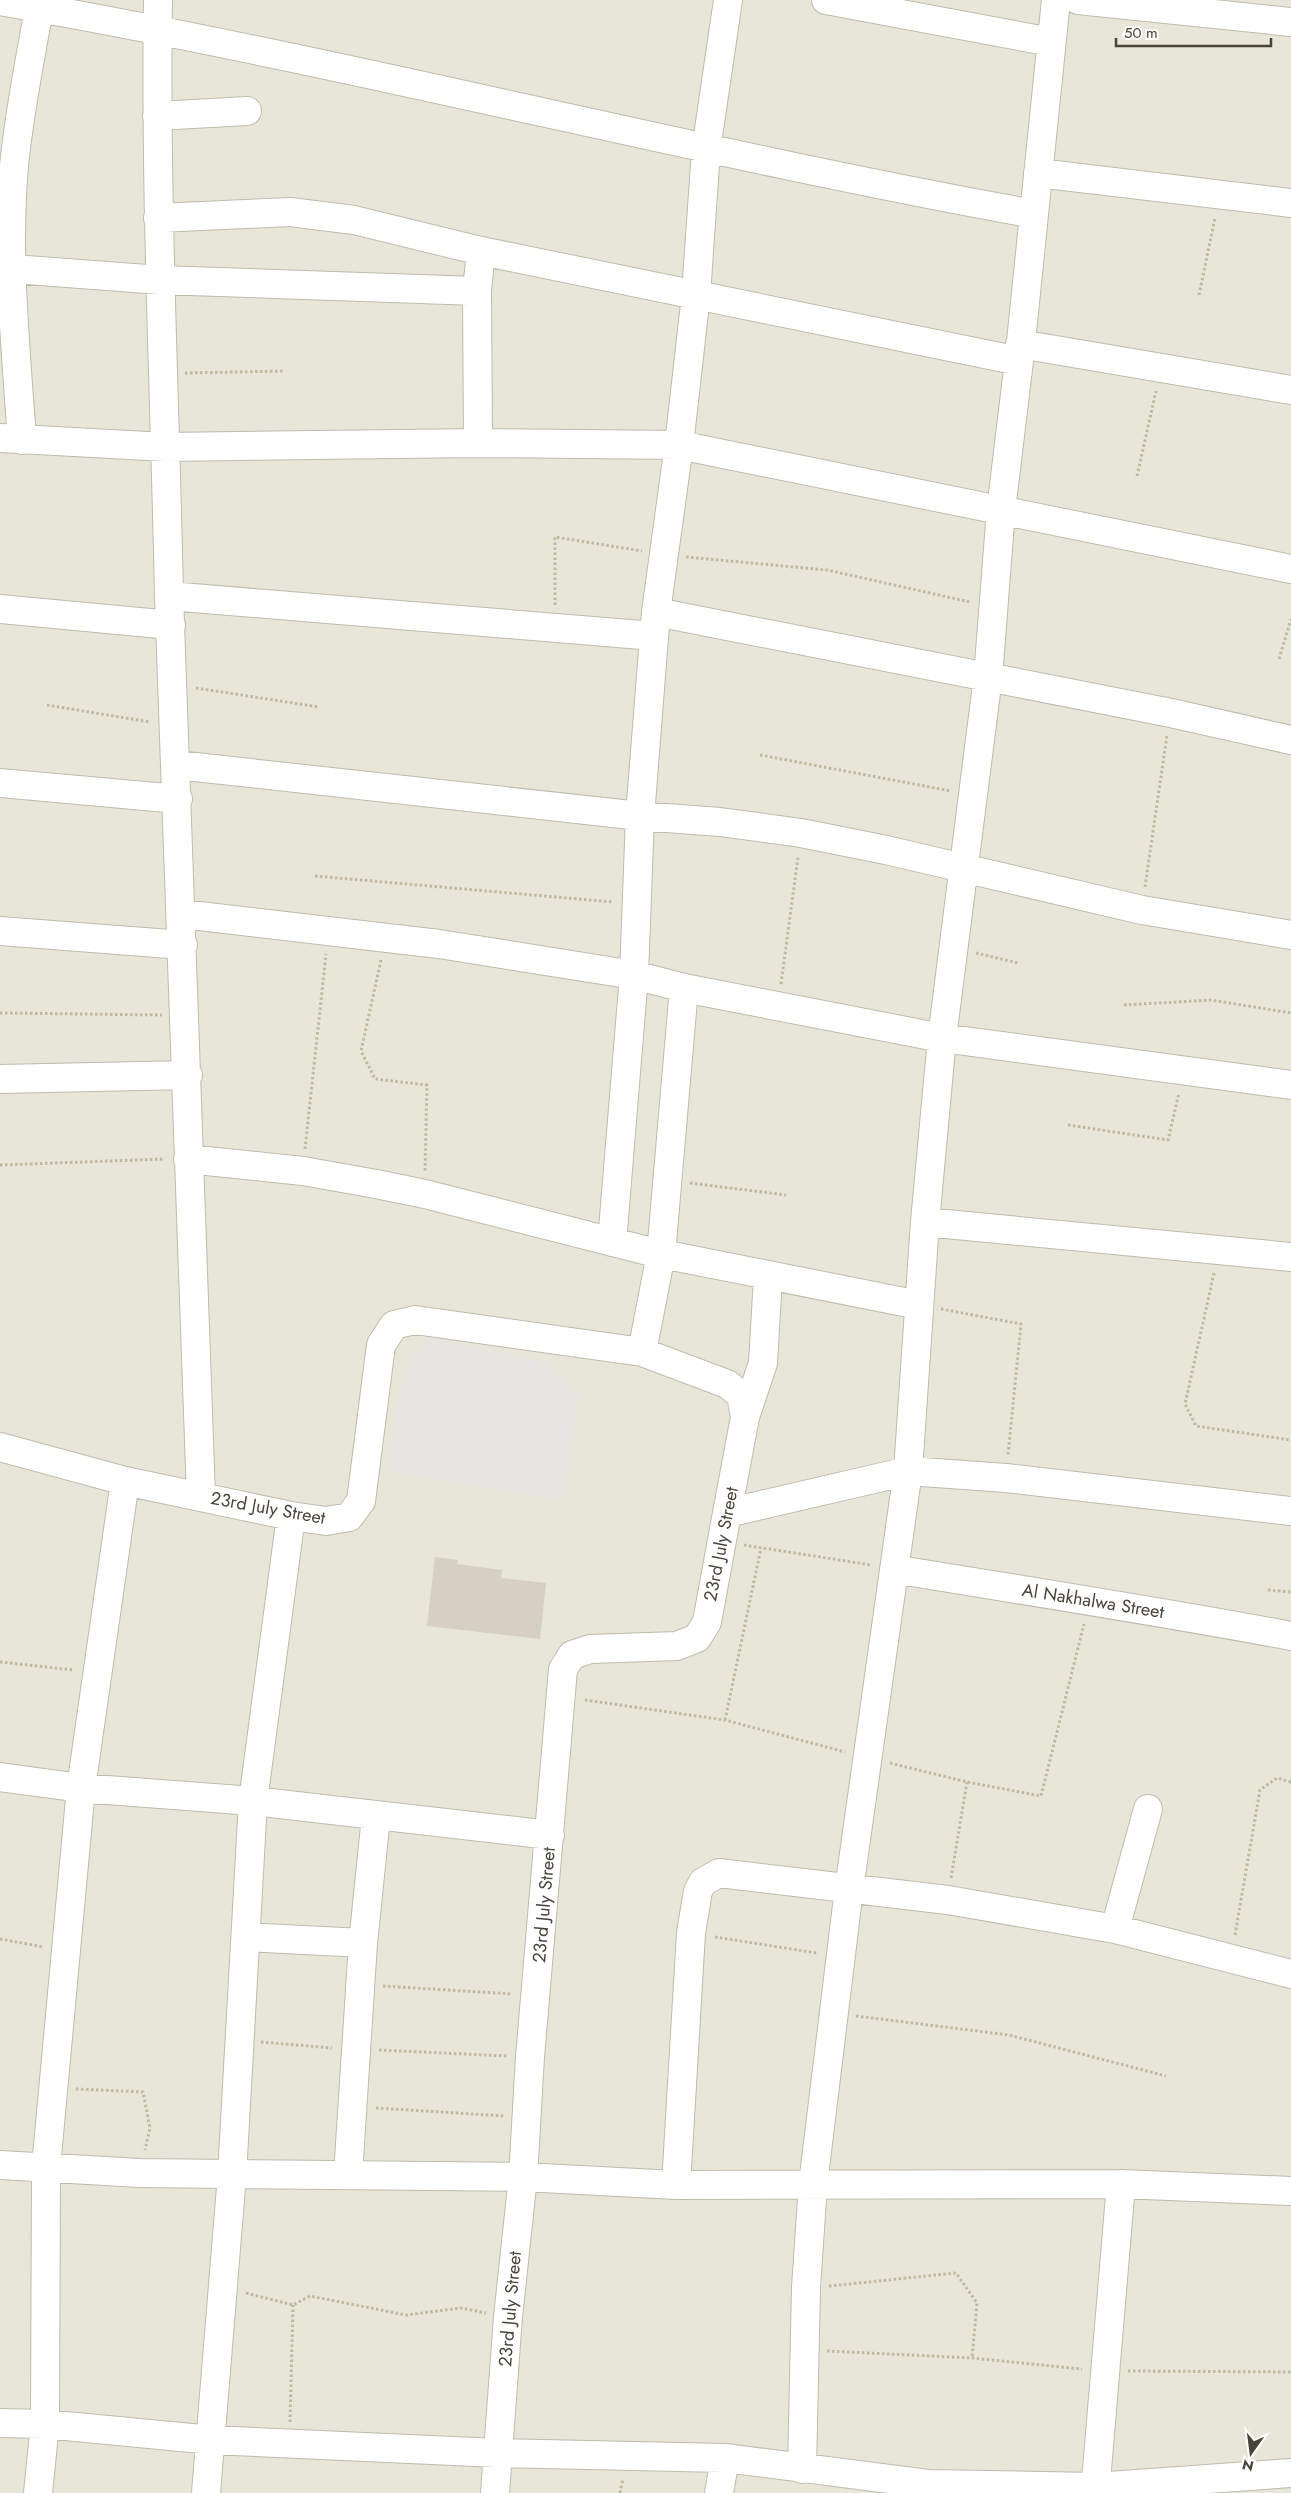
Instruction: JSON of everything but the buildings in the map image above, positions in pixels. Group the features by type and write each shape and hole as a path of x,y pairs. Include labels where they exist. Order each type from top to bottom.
{"street":[{"path":"158,0 158,218 162,373 188,1075 188,1159 202,1497"},
{"path":"612,1242 634,975 640,816 655,624 662,554 679,445 696,295 706,150 728,0"},
{"path":"826,0 1051,42"},
{"path":"802,2469 806,2288 813,2184 840,1956 908,1470 924,1222 942,1038 988,677 995,607 1001,510 1020,352 1056,0"},
{"path":"1078,0 1291,22"},
{"path":"0,1 157,29 706,150 840,178 1034,214"},
{"path":"39,8 25,86 14,168 6,268 11,439 166,447 478,443 679,445 1291,569"},
{"path":"157,116 247,111"},
{"path":"1038,173 1291,203"},
{"path":"158,218 290,212 320,214 354,220 481,251 696,295 1020,352 1162,366 1291,390"},
{"path":"478,443 477,291 481,251"},
{"path":"6,268 160,280 477,291"},
{"path":"169,596 555,628 655,624 988,677 1171,713 1291,740"},
{"path":"0,609 171,625"},
{"path":"177,765 640,816 720,822 801,833 963,868 1142,910 1291,935"},
{"path":"0,782 178,798"},
{"path":"182,914 385,938 634,975 684,988 942,1038 1291,1085"},
{"path":"0,931 183,945"},
{"path":"642,1352 661,1254 669,1179 684,988"},
{"path":"0,1078 188,1075"},
{"path":"188,1159 303,1171 425,1194 661,1254 918,1305"},
{"path":"924,1222 1291,1257"},
{"path":"745,1417 763,1363 768,1276"},
{"name":"23rd July Street","path":"0,1447 125,1481 291,1516 326,1521 348,1517 361,1501 381,1345 394,1325 414,1320 642,1352 726,1384 741,1395 745,1417 707,1622 697,1638 677,1646 590,1649 572,1655 563,1669 530,2057 523,2177 508,2317 496,2493"},
{"path":"727,1513 908,1470 1006,1478 1291,1511"},
{"path":"38,2493 45,2424 46,2167 81,1788 125,1481"},
{"path":"206,2493 212,2440 232,2175 253,1801 291,1516"},
{"name":"Al Nakhalwa Street","path":"894,1569 1089,1602 1148,1609 1291,1636"},
{"path":"0,1777 81,1788 253,1801 376,1817 550,1835"},
{"path":"1116,1929 1148,1809"},
{"path":"348,2175 363,1943 376,1817"},
{"path":"676,2185 691,1933 698,1891 702,1882 719,1873 948,1900 1116,1929 1291,1974"},
{"path":"246,1937 363,1943"},
{"path":"0,2165 140,2173 523,2177 676,2185 1121,2184 1291,2191"},
{"path":"1095,2490 1121,2184"},
{"path":"0,2423 45,2424 212,2440 498,2453 725,2458 928,2488 1095,2490 1291,2473"},
{"path":"719,2493 725,2458"}],"path":[{"path":"1199,295 1220,194"},
{"path":"1137,476 1162,366"},
{"path":"162,373 284,372"},
{"path":"555,628 555,537 662,554 827,570 995,607"},
{"path":"1279,659 1291,619"},
{"path":"174,684 319,707"},
{"path":"47,705 175,727"},
{"path":"1142,910 1171,713"},
{"path":"760,755 973,796"},
{"path":"778,1007 801,833"},
{"path":"315,876 636,904"},
{"path":"303,1171 328,931"},
{"path":"385,938 361,1052 375,1078 426,1085 425,1194"},
{"path":"954,948 1018,963"},
{"path":"1124,1005 1211,1000 1291,1013"},
{"path":"0,1013 186,1016"},
{"path":"1068,1125 1168,1140 1184,1071"},
{"path":"0,1165 188,1159"},
{"path":"669,1179 714,1187 786,1195"},
{"path":"1219,1249 1185,1404 1196,1426 1291,1440"},
{"path":"918,1305 1021,1324 1006,1478"},
{"path":"722,1542 894,1569"},
{"path":"560,1696 725,1720 761,1548"},
{"path":"1268,1590 1291,1592"},
{"path":"948,1900 967,1782 1041,1796 1089,1602"},
{"path":"0,1662 97,1673"},
{"path":"1231,1958 1260,1790 1277,1778 1291,1782"},
{"path":"691,1933 840,1956"},
{"path":"0,1939 66,1951"},
{"path":"360,1985 536,1995"},
{"path":"833,2013 1009,2035 1166,2076"},
{"path":"241,2041 356,2049 530,2057"},
{"path":"53,2088 143,2092 150,2128 140,2173"},
{"path":"353,2107 526,2117"},
{"path":"806,2288 956,2274 977,2303 972,2358"},
{"path":"223,2287 293,2305 310,2296 406,2315 461,2308 508,2317"},
{"path":"290,2443 293,2305"},
{"path":"806,2350 972,2358 1106,2371 1291,2372"}],"shaded area":[{"path":"0,0 1291,0 1291,2493 0,2493"},
{"path":"430,1337 547,1363 580,1395 563,1501 390,1472 396,1401 412,1355"}]}
